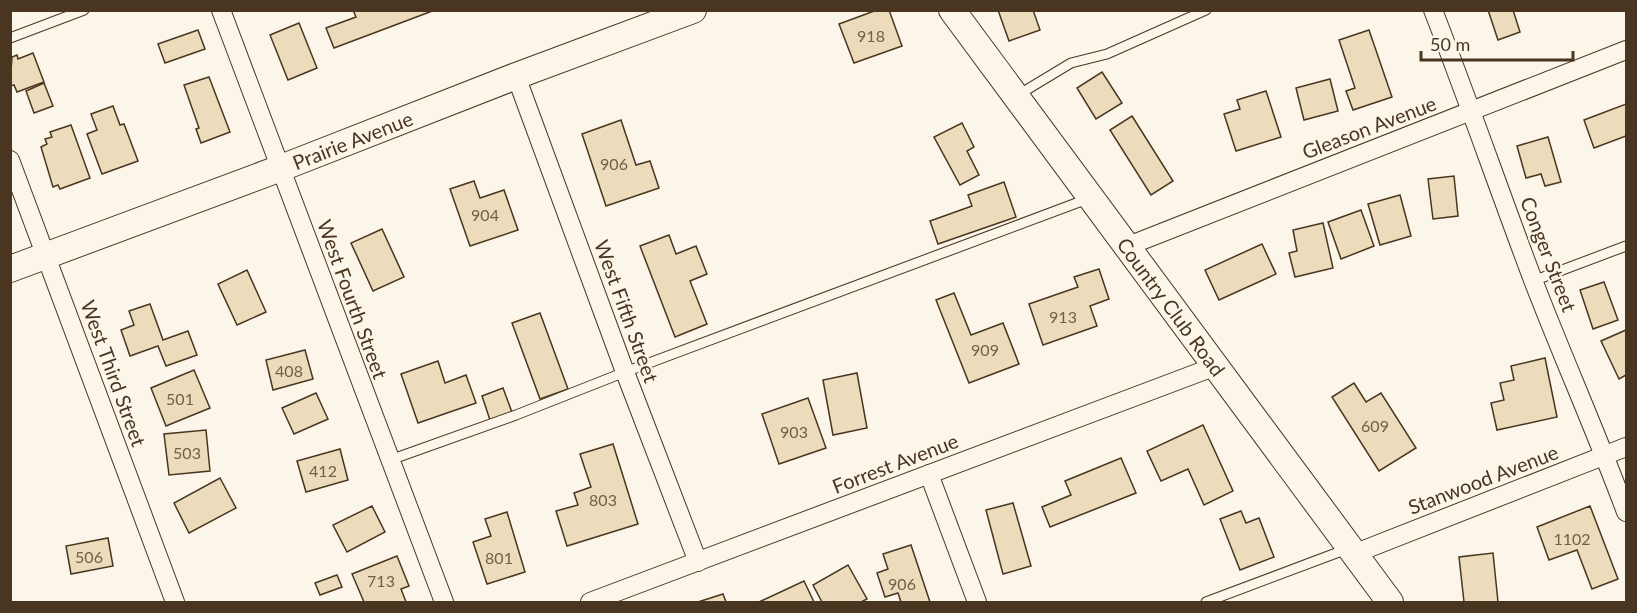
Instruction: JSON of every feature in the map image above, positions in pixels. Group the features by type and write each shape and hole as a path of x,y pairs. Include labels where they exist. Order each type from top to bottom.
{"main road":[{"name":"Prairie Avenue","path":"10,269 693,10"},
{"name":"Country Club Road","path":"952,10 1390,603"}],"street":[{"name":"West Fourth Street","path":"221,10 444,603"},
{"name":"Conger Street","path":"1434,10 1533,281 1626,512"},
{"name":"Gleason Avenue","path":"1128,246 1626,50"},
{"name":"West Fifth Street","path":"516,76 698,562"},
{"name":"West Third Street","path":"10,160 175,603"},
{"name":"Forrest Avenue","path":"590,603 1216,366"},
{"name":"Stanwood Avenue","path":"1353,551 1626,447"},
{"path":"929,474 977,603"}],"lane":[{"path":"10,38 84,10"},
{"path":"1016,97 1071,63 1107,54 1206,10"},
{"path":"390,460 516,416 625,372 1091,197"},
{"path":"1533,281 1626,246"},
{"path":"1206,603 1353,551"}],"building":[{"path":"353,10 435,10 334,48 326,28 356,17"},
{"path":"877,10 889,10 902,46 854,63 839,24"},
{"path":"998,10 1033,10 1040,30 1009,41"},
{"path":"1488,10 1513,10 1520,32 1498,40"},
{"path":"299,23 317,68 288,80 270,35"},
{"path":"198,30 205,49 165,63 158,44"},
{"path":"1369,30 1392,97 1353,110 1346,91 1355,88 1339,40"},
{"path":"33,53 44,82 17,92 14,85 10,86 12,57 17,55 18,59"},
{"path":"1102,72 1122,103 1096,119 1077,88"},
{"path":"209,77 230,132 201,143 196,129 199,128 184,85"},
{"path":"1330,79 1338,111 1304,120 1296,88"},
{"path":"44,83 53,106 34,113 26,91"},
{"path":"1266,91 1281,137 1236,151 1224,114 1240,109 1237,100"},
{"path":"1626,104 1626,136 1594,148 1584,120"},
{"path":"113,106 120,125 124,124 138,161 102,174 87,134 97,130 91,114"},
{"path":"1132,116 1173,181 1151,195 1110,130"},
{"path":"621,120 636,165 650,161 659,188 606,206 582,134"},
{"path":"962,123 974,147 967,151 979,175 960,185 934,137"},
{"path":"71,125 90,178 60,189 58,185 53,187 41,147 47,144 45,139 52,137 50,132"},
{"path":"1548,137 1561,182 1545,186 1541,174 1526,178 1517,146"},
{"path":"1454,176 1458,216 1433,219 1428,179"},
{"path":"474,181 480,198 504,190 518,230 470,246 450,189"},
{"path":"1004,182 1016,217 938,244 930,221 972,206 968,195"},
{"path":"1400,195 1411,236 1380,245 1368,204"},
{"path":"1361,210 1374,246 1341,259 1328,222"},
{"path":"1323,223 1333,268 1295,277 1289,253 1297,251 1293,230"},
{"path":"382,229 404,277 373,291 351,243"},
{"path":"669,235 676,254 696,246 707,274 690,281 707,324 675,337 640,246"},
{"path":"1262,244 1276,274 1219,300 1205,270"},
{"path":"1099,269 1109,299 1090,306 1097,326 1043,345 1029,304 1078,287 1074,277"},
{"path":"247,270 266,312 237,325 218,284"},
{"path":"1604,282 1618,320 1593,329 1580,290"},
{"path":"954,293 971,335 1003,323 1019,364 969,383 936,300"},
{"path":"150,304 163,340 188,331 197,355 166,366 158,346 130,356 121,330 134,325 129,311"},
{"path":"540,313 568,389 540,399 512,323"},
{"path":"1626,330 1626,375 1619,379 1601,341"},
{"path":"305,350 313,379 273,390 266,360"},
{"path":"1545,358 1557,417 1497,430 1491,403 1504,400 1500,383 1514,380 1511,366"},
{"path":"438,361 445,383 466,375 476,403 418,423 401,374"},
{"path":"194,370 210,408 166,426 151,388"},
{"path":"857,373 867,428 833,435 823,380"},
{"path":"1354,383 1366,402 1381,393 1416,448 1379,471 1332,397"},
{"path":"503,388 513,415 491,423 482,396"},
{"path":"316,393 328,419 294,434 282,408"},
{"path":"808,398 826,448 779,464 762,414"},
{"path":"1203,425 1233,491 1204,505 1188,469 1161,481 1147,451"},
{"path":"206,430 210,471 169,475 164,434"},
{"path":"613,444 638,524 567,546 556,511 578,505 574,493 591,487 580,454"},
{"path":"340,449 348,480 306,492 297,461"},
{"path":"1121,458 1136,493 1050,527 1042,507 1071,495 1065,481"},
{"path":"220,478 236,508 189,533 174,503"},
{"path":"1013,503 1031,566 1003,574 986,510"},
{"path":"372,506 385,532 347,552 333,525"},
{"path":"1590,506 1618,579 1592,589 1577,550 1549,560 1537,527"},
{"path":"1241,511 1246,523 1259,518 1274,557 1240,570 1220,519"},
{"path":"507,512 525,572 487,584 473,542 491,536 485,519"},
{"path":"108,538 113,566 71,574 66,546"},
{"path":"911,545 930,602 901,602 898,593 885,597 877,573 888,569 883,554"},
{"path":"1493,553 1498,602 1464,602 1459,557"},
{"path":"397,556 409,586 401,589 406,602 364,602 352,574"},
{"path":"848,565 867,599 861,602 822,602 813,585"},
{"path":"337,575 342,587 320,595 315,583"},
{"path":"804,581 814,602 759,602"},
{"path":"723,594 726,602 698,602"}]}
